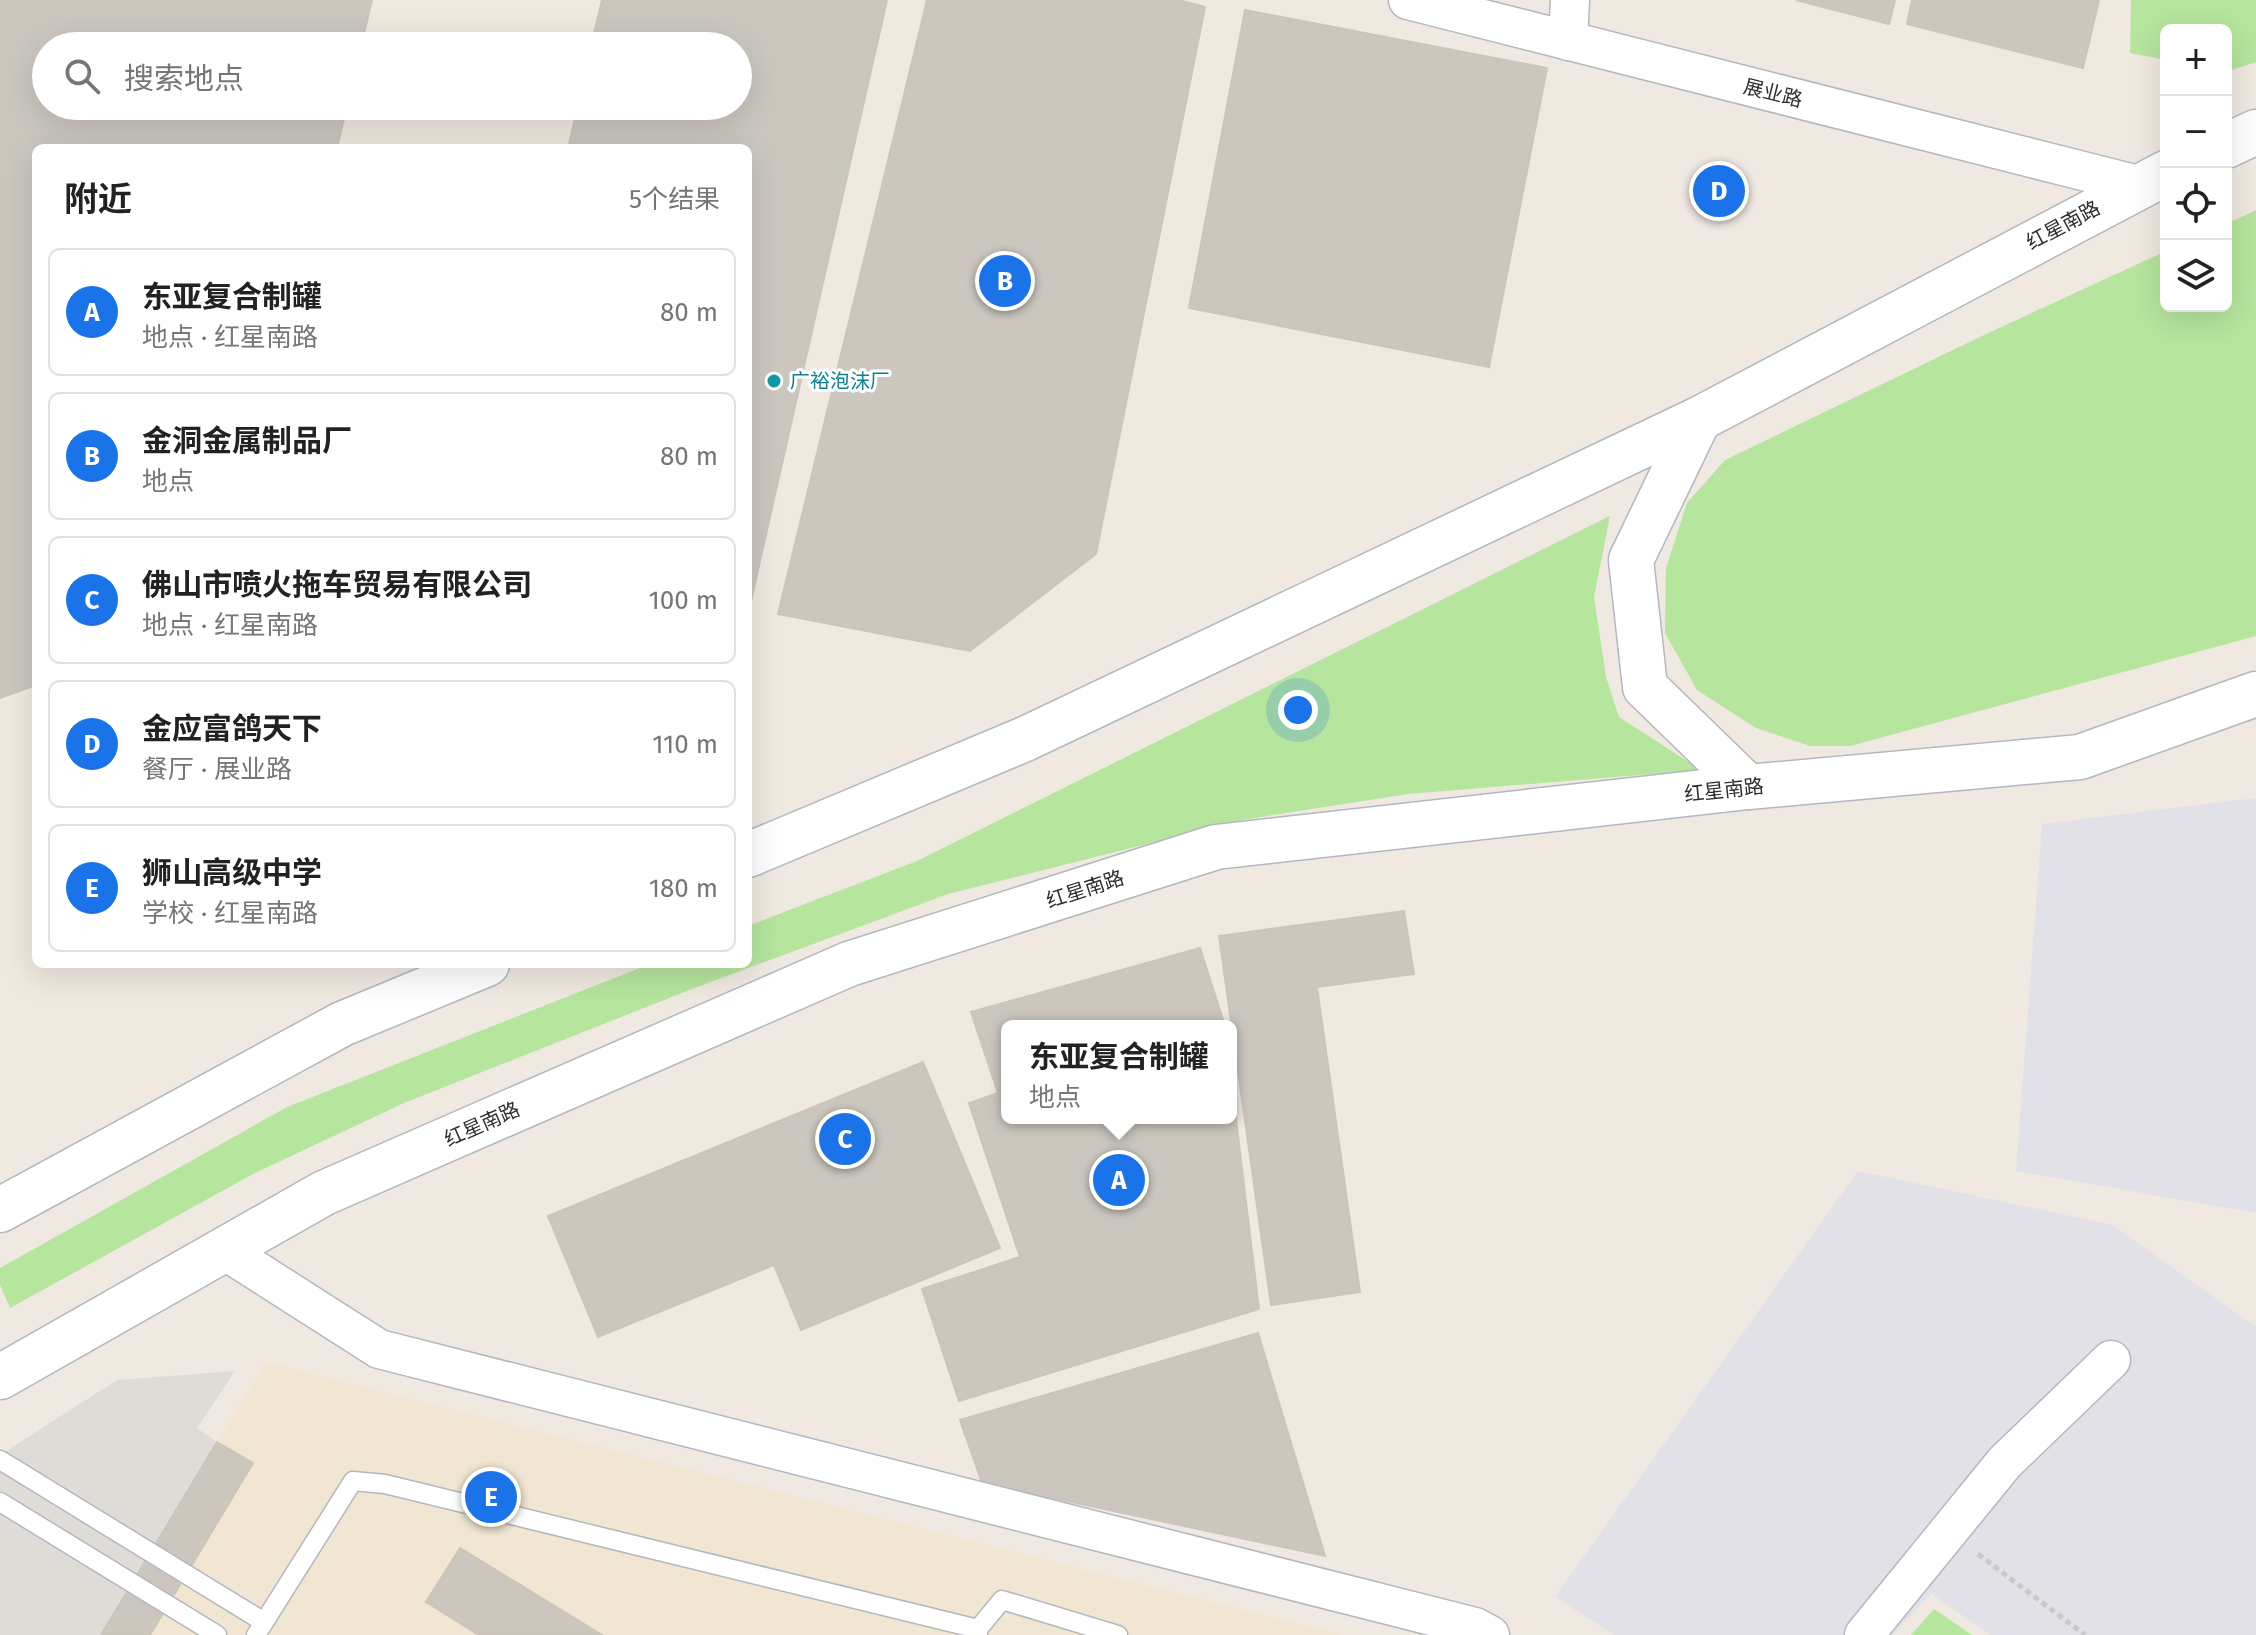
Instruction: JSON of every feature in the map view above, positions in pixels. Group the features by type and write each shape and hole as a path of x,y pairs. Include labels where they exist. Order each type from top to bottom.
{"main road":[{"path":"2232,143 2256,132"},
{"name":"红星南路","path":"752,853 1025,739 1699,419 2152,179"},
{"path":"1699,419 1631,560 1645,687 1748,787"},
{"name":"红星南路","path":"0,1377 324,1193 849,964 1216,847 1748,787 2080,757 2256,694"},
{"path":"0,1210 342,1024 477,968"}],"street":[{"name":"展业路","path":"1408,0 1568,41 2152,179"},
{"path":"1568,41 1570,0"},
{"path":"224,1250 379,1349 1475,1627 1490,1635"},
{"path":"1864,1635 2005,1462 2111,1360"}],"lane":[{"path":"0,1460 260,1629 353,1481 400,1487 978,1632 1002,1600 1118,1635"},
{"path":"0,1502 217,1635"}],"path":[{"path":"1949,1531 2085,1635"}],"shaded area":[{"path":"2256,798 2256,1213 2016,1171 2042,824"},
{"path":"1858,1171 2113,1225 2256,1327 2256,1635 1991,1635 1931,1594 1892,1635 1615,1635 1555,1597"},
{"path":"266,1362 1342,1635 101,1635"},
{"path":"235,1371 197,1428 217,1442 101,1635 0,1635 0,1455 117,1380"}],"green space":[{"path":"2131,0 2256,0 2256,62 2232,70 2232,24 2160,24 2160,59 2130,53"},
{"path":"2256,210 2256,636 1850,746 1810,746 1756,728 1697,690 1665,633 1666,568 1687,503 1725,460 2160,254 2160,312 2232,312 2232,221"},
{"path":"1610,516 1594,597 1606,677 1619,717 1701,770 1408,794 1242,820 948,894 752,967 752,924 917,861"},
{"path":"640,968 748,968 404,1103 253,1174 10,1308 0,1285 0,1268 287,1107"},
{"path":"1934,1609 1972,1635 1911,1635"}],"building":[{"path":"0,0 372,0 364,32 32,32 32,120 344,120 338,144 32,144 32,686 0,698"},
{"name":"广裕泡沫厂","path":"602,0 887,0 752,596 752,144 569,144 575,120 752,120 752,32 594,32"},
{"path":"927,0 1179,0 1205,7 1096,554 970,651 778,614"},
{"path":"1796,0 1895,0 1889,24"},
{"path":"1912,0 2099,0 2083,68 1907,24"},
{"path":"1245,10 1547,68 1489,367 1189,308"},
{"path":"1404,911 1414,974 1317,987 1360,1292 1271,1305 1237,1064 1237,1020 1231,1020 1219,936"},
{"path":"1200,948 1223,1020 1001,1020 1001,1124 1237,1124 1259,1309 959,1401 922,1289 1020,1257 969,1103 998,1093 971,1012"},
{"path":"923,1062 1000,1248 801,1330 774,1265 598,1337 548,1216"},
{"path":"1258,1333 1325,1556 982,1483 960,1420"},
{"path":"217,1442 253,1463 150,1635 101,1635"},
{"path":"460,1548 602,1635 479,1635 426,1602"}],"place":[{"name":"金应富鸽天下","path":"1719,191"},
{"name":"金洞金属制品厂","path":"1005,281"},
{"name":"广裕泡沫厂","path":"774,381"},
{"name":"佛山市喷火拖车贸易有限公司","path":"845,1139"},
{"name":"东亚复合制罐","path":"1119,1180"},
{"name":"狮山高级中学","path":"491,1497"}]}
